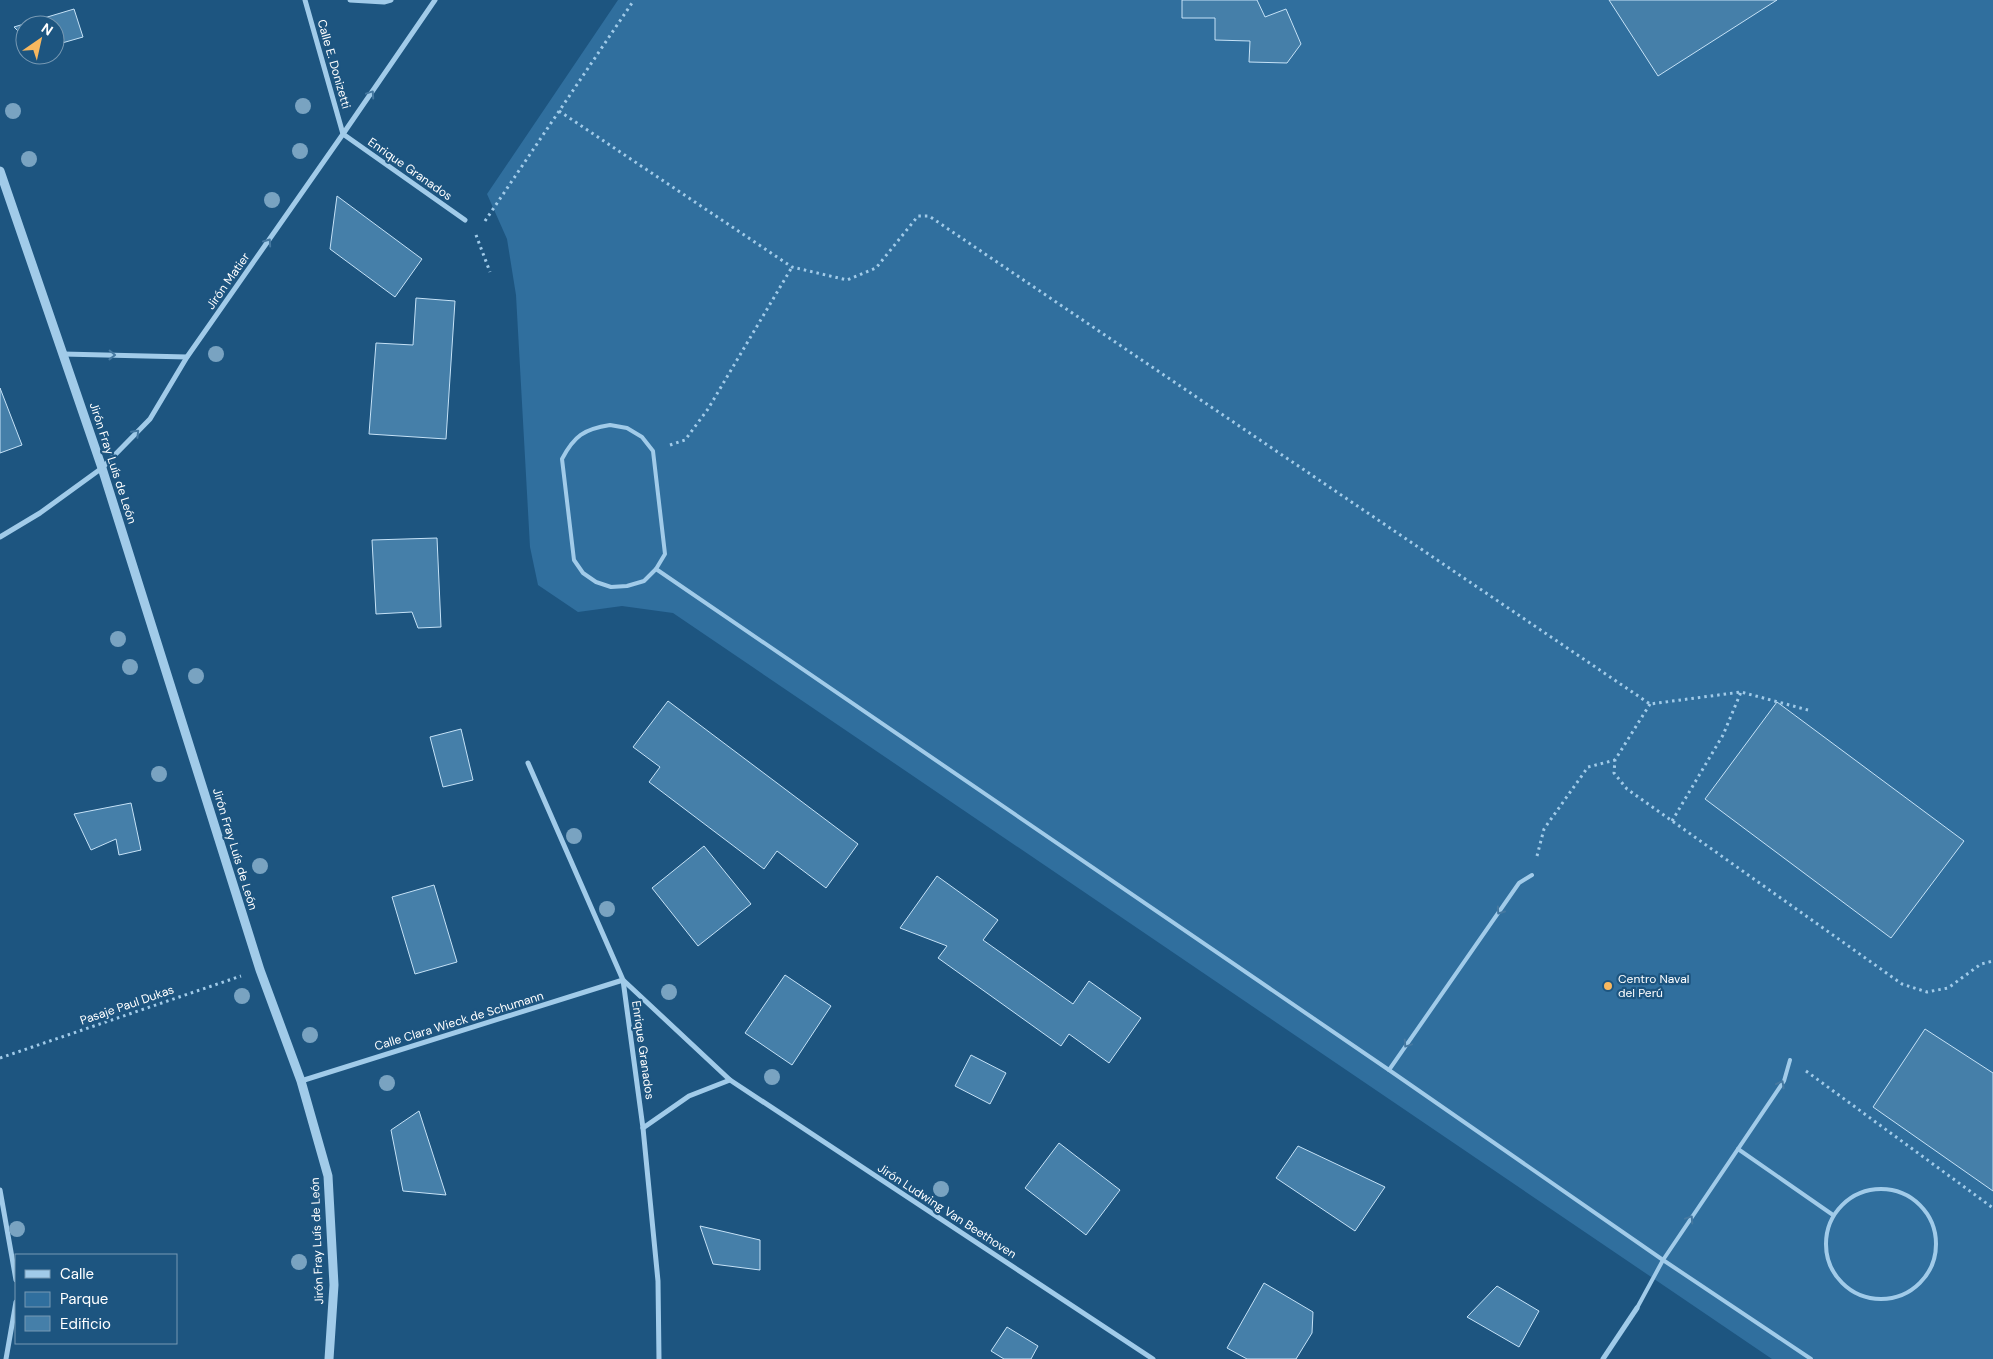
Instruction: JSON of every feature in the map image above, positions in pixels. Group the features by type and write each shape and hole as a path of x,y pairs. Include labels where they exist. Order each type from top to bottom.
{"street":[{"name":"Calle E. Donizetti","path":"305,0 343,134"},
{"path":"350,0 384,2 391,0"},
{"name":"Jirón Matier","path":"0,537 40,513 102,468 150,419 186,357 435,0"},
{"name":"Enrique Granados","path":"343,134 465,220"},
{"name":"Jirón Fray Luís de León","path":"0,171 102,468 260,970 301,1081 328,1176 334,1285 329,1359"},
{"path":"63,354 186,357"},
{"name":"Enrique Granados","path":"528,763 623,980 643,1128 658,1281 659,1359"},
{"name":"Jirón Ludwing Van Beethoven","path":"623,980 730,1080 1153,1359"},
{"name":"Calle Clara Wieck de Schumann","path":"301,1081 623,980"},
{"path":"643,1128 689,1096 730,1080"},
{"path":"0,1190 15,1274"},
{"path":"6,1359 15,1308"},
{"path":"1603,1359 1636,1308"}],"lane":[{"path":"610,425 627,428 642,437 653,451 666,554 656,569 644,581 627,586 611,587 596,582 584,573 574,560 562,459 569,445 580,434 594,428 610,425"},
{"path":"656,569 1390,1070 1663,1260 1811,1359"},
{"path":"1390,1070 1519,884 1532,875"},
{"path":"1636,1308 1663,1260 1784,1081 1790,1060"},
{"path":"1738,1149 1833,1215"},
{"path":"1877,1188 1896,1191 1912,1198 1925,1210 1934,1226 1937,1244 1934,1262 1926,1278 1912,1291 1895,1299 1876,1300 1858,1295 1842,1284 1831,1269 1825,1252 1826,1233 1833,1215 1844,1202 1860,1192 1877,1188"}],"path":[{"path":"482,226 634,0"},
{"path":"559,112 792,266 847,280 876,268 918,216 928,216 1650,704 1741,692 1808,710"},
{"path":"476,235 490,272"},
{"path":"653,451 685,440 708,409 792,266"},
{"path":"1672,821 1723,735 1741,692"},
{"path":"1650,704 1615,760 1614,772 1627,789 1902,984 1927,992 1948,988 1981,964 1993,961"},
{"path":"1532,875 1544,830 1588,767 1615,760"},
{"name":"Pasaje Paul Dukas","path":"0,1058 260,970"},
{"path":"1790,1060 1993,1208"}],"green space":[{"name":"Centro Naval del Perú","path":"618,0 1993,0 1993,1359 1772,1359 673,613 622,606 578,612 538,585 530,547 516,295 507,239 487,194"}],"building":[{"path":"1182,0 1257,0 1265,17 1286,9 1301,44 1287,63 1249,62 1250,41 1215,40 1215,18 1182,18"},
{"path":"1609,0 1777,0 1658,76"},
{"path":"74,9 83,37 65,42 65,15 54,15"},
{"path":"337,196 422,259 395,297 330,249"},
{"path":"416,298 455,301 446,439 369,434 376,343 413,345"},
{"path":"0,388 22,445 0,453"},
{"path":"437,538 441,627 418,628 412,612 376,614 372,540"},
{"path":"668,701 858,844 826,888 777,851 764,869 649,782 660,767 633,747"},
{"path":"1777,702 1964,841 1891,938 1705,799"},
{"path":"461,729 473,780 443,787 430,737"},
{"path":"131,803 141,850 119,855 116,839 91,850 74,814"},
{"path":"704,846 751,904 698,946 652,888"},
{"path":"937,876 998,920 983,940 1073,1004 1089,981 1141,1018 1109,1063 1069,1034 1061,1046 938,958 947,946 900,928"},
{"path":"434,885 457,962 415,974 392,897"},
{"path":"785,975 831,1006 792,1065 745,1033"},
{"path":"1925,1029 1993,1073 1993,1191 1873,1107"},
{"path":"971,1055 1006,1073 990,1104 955,1086"},
{"path":"419,1111 446,1195 403,1191 391,1130"},
{"path":"1059,1143 1120,1190 1086,1235 1025,1188"},
{"path":"1298,1146 1385,1187 1355,1231 1276,1178"},
{"path":"700,1226 760,1240 760,1270 713,1264"},
{"path":"1264,1283 1313,1312 1312,1333 1296,1359 1247,1359 1227,1348"},
{"path":"1497,1286 1539,1311 1519,1347 1467,1317"},
{"path":"1007,1327 1038,1346 1031,1359 1004,1359 991,1351"}],"place":[{"name":"Centro Naval del Perú","path":"1608,986"}]}
